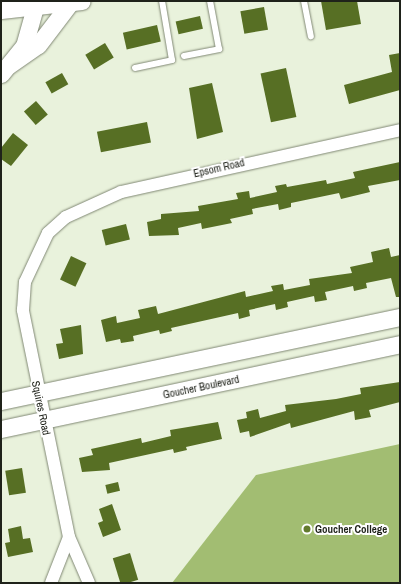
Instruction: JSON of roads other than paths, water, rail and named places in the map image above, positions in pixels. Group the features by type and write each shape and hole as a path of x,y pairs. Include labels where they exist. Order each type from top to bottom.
{"main road":[{"path":"1,10 35,4 76,2"},
{"path":"5,70 38,45 76,2"},
{"path":"5,70 24,46 35,4"},
{"path":"1,401 400,317"},
{"name":"Goucher Boulevard","path":"1,429 400,344"}],"street":[{"name":"Epsom Road","path":"48,233 66,216 121,192 400,130"},
{"name":"Squires Road","path":"48,233 25,282 23,310 38,394 69,537 89,583"},
{"path":"51,583 69,537"}],"lane":[{"path":"135,68 172,60 162,1"},
{"path":"184,56 219,49 210,1"},
{"path":"304,1 311,36"}],"place":[{"name":"Goucher College","path":"307,529"}]}
